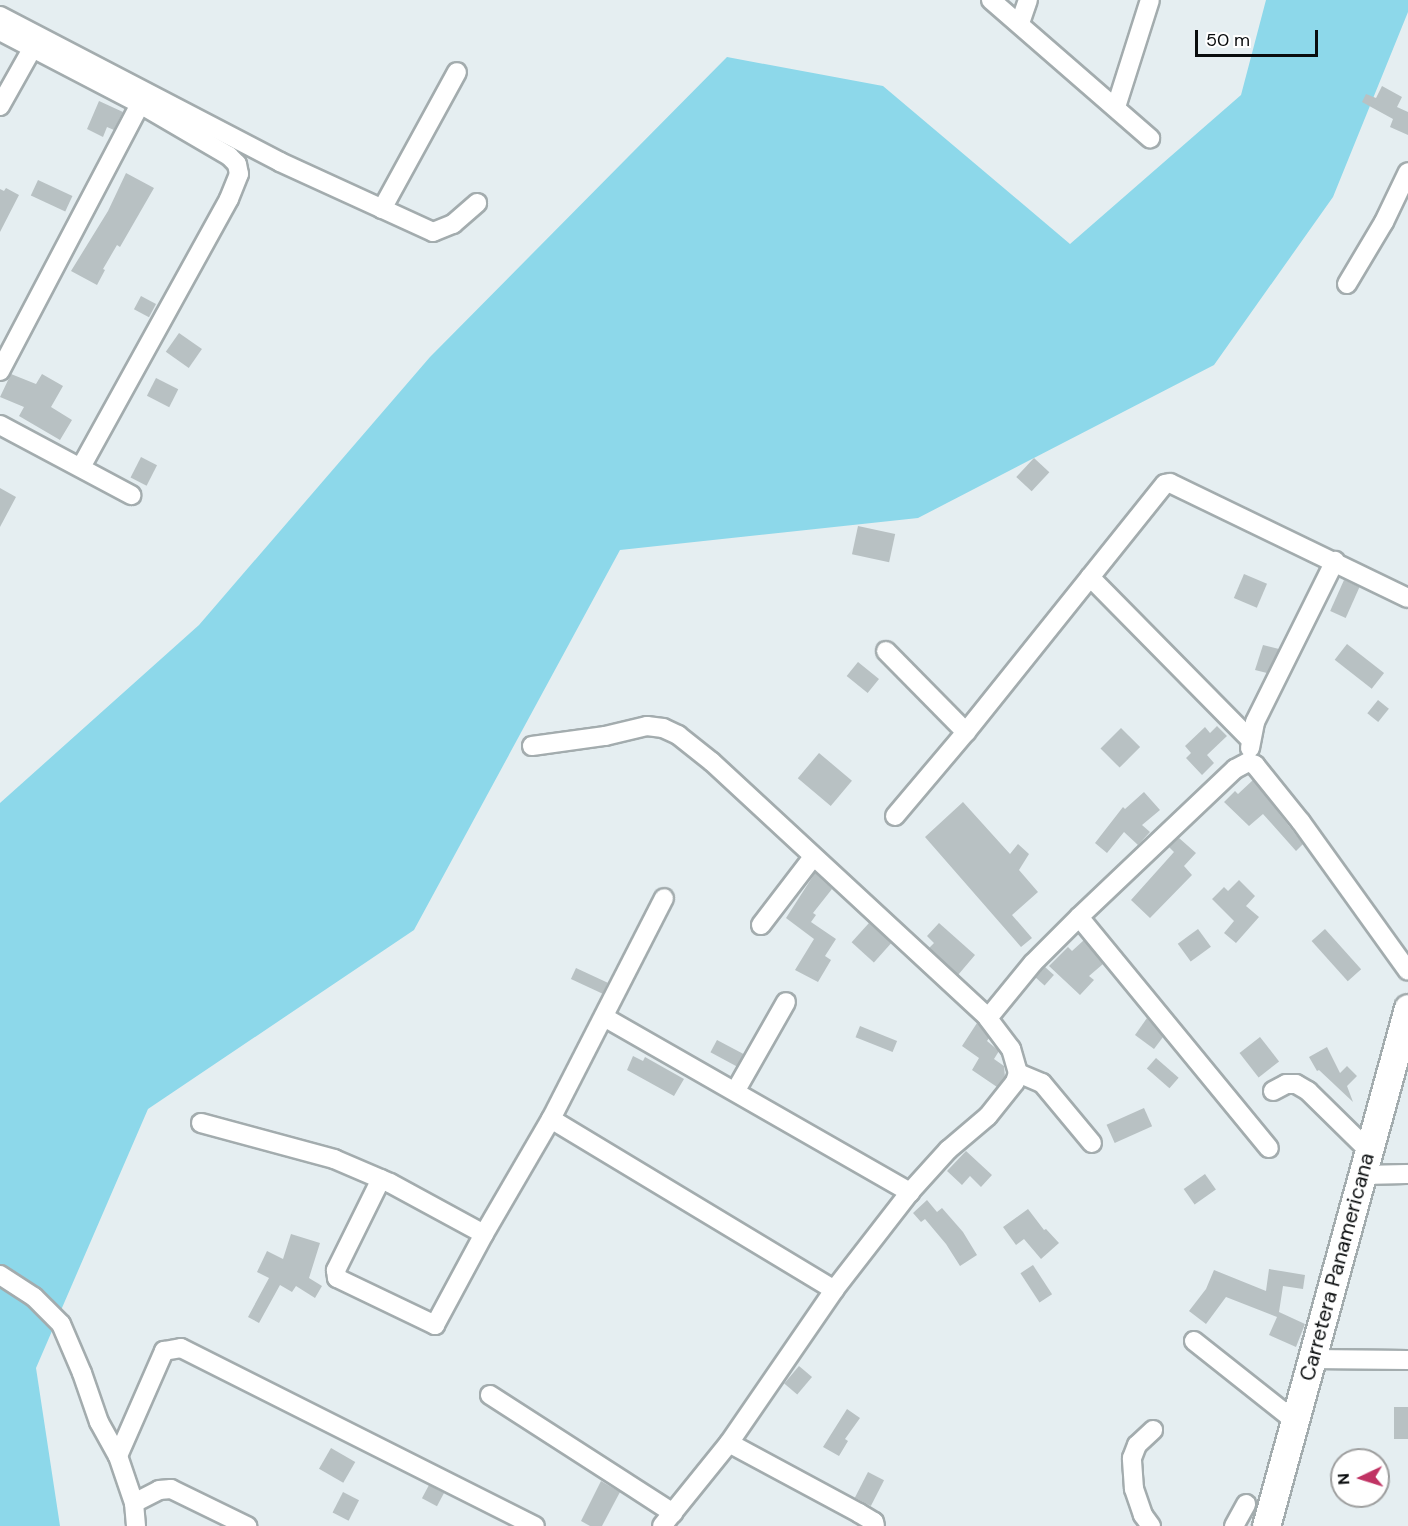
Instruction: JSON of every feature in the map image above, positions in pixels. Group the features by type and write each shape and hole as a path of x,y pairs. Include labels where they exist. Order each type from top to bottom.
{"highway":[{"name":"Carretera Panamericana","path":"1266,1526 1408,1008"}],"street":[{"path":"991,0 1150,138"},
{"path":"1020,23 1028,0"},
{"path":"1116,107 1150,0"},
{"path":"0,16 280,162 433,232 453,224 477,203"},
{"path":"0,31 140,104 229,156 237,164 239,174 229,199 81,466"},
{"path":"0,106 32,49"},
{"path":"382,209 457,72"},
{"path":"0,371 140,104"},
{"path":"1347,284 1384,222 1408,172"},
{"path":"0,425 81,466 131,495"},
{"path":"895,816 966,732 1161,488 1170,483 1408,598"},
{"path":"1248,762 1255,722 1335,561"},
{"path":"1090,577 1251,740"},
{"path":"886,651 966,732"},
{"path":"490,1395 667,1520 729,1443 834,1290 910,1192 948,1150 988,1116 1008,1091 1018,1073 1011,1049 988,1018 712,762 678,735 663,728 647,726 605,736 532,746"},
{"path":"988,1018 1034,963 1079,917 1235,770 1248,762"},
{"path":"1248,762 1255,765 1301,822 1408,971"},
{"path":"761,925 813,856"},
{"path":"381,1179 336,1270 337,1278 341,1282 435,1325 484,1234 551,1119 664,898"},
{"path":"1079,917 1269,1148"},
{"path":"736,1090 786,1002"},
{"path":"604,1017 736,1090 910,1192"},
{"path":"1018,1073 1042,1083 1092,1143"},
{"path":"1274,1091 1286,1084 1296,1084 1308,1091 1365,1163 1408,1174"},
{"path":"551,1119 834,1290"},
{"path":"201,1123 311,1151 381,1179 484,1234"},
{"path":"0,1275 34,1297 61,1324 82,1373 99,1422 118,1456 134,1503 135,1526"},
{"path":"1194,1341 1295,1421"},
{"path":"118,1456 164,1351 182,1348 535,1526"},
{"path":"1312,1359 1408,1360"},
{"path":"1151,1526 1143,1515 1134,1489 1132,1458 1137,1445 1153,1430"},
{"path":"729,1443 859,1513 875,1526"},
{"path":"134,1503 159,1490 171,1489 247,1526"},
{"path":"1234,1526 1246,1504"}],"shaded area":[{"path":"1266,0 1408,0 1408,12 1333,197 1214,365 918,518 620,550 414,930 148,1109 36,1368 60,1526 0,1526 0,803 199,625 430,357 727,57 883,86 1070,244 1241,95"}],"building":[{"path":"1382,86 1402,97 1397,107 1408,112 1408,135 1390,127 1393,119 1362,102 1366,94 1376,98"},
{"path":"99,101 123,112 114,130 107,127 103,137 87,129"},
{"path":"126,173 154,188 120,247 117,245 97,285 71,271 108,211"},
{"path":"38,180 72,196 65,211 31,195"},
{"path":"6,188 19,195 0,232 0,189 4,191"},
{"path":"141,296 156,304 149,317 134,309"},
{"path":"179,333 202,349 189,368 166,352"},
{"path":"11,374 36,384 42,374 63,386 51,407 72,420 60,440 19,416 24,407 0,397"},
{"path":"156,378 178,389 169,407 147,396"},
{"path":"141,457 157,465 147,486 131,477"},
{"path":"1034,458 1049,472 1032,491 1016,477"},
{"path":"0,488 16,497 0,527"},
{"path":"858,526 895,534 889,562 852,554"},
{"path":"1244,574 1267,584 1257,608 1234,598"},
{"path":"1344,580 1360,587 1346,618 1330,611"},
{"path":"1347,644 1384,673 1372,689 1335,660"},
{"path":"1263,645 1279,649 1267,673 1255,670"},
{"path":"858,662 879,679 868,693 847,676"},
{"path":"1378,700 1389,709 1378,722 1367,713"},
{"path":"1217,726 1227,736 1207,755 1214,763 1202,775 1186,758 1191,753 1185,746 1205,727 1210,733"},
{"path":"1121,728 1140,747 1120,768 1100,749"},
{"path":"819,753 852,781 831,806 798,778"},
{"path":"1253,780 1303,844 1296,851 1263,814 1249,826 1224,802 1235,791 1238,794"},
{"path":"1144,792 1160,810 1142,825 1150,832 1138,845 1124,832 1107,853 1095,843 1123,807 1125,809"},
{"path":"963,802 1010,854 1018,844 1029,854 1019,870 1038,892 1012,915 1032,938 1021,947 925,837"},
{"path":"1179,838 1196,853 1184,866 1192,875 1150,918 1131,900 1174,852 1169,847"},
{"path":"815,873 832,889 813,913 816,915 811,922 836,939 825,956 831,960 818,982 795,970 814,939 786,918"},
{"path":"1239,880 1255,896 1246,906 1259,917 1236,943 1224,933 1234,921 1212,899 1224,887 1228,891"},
{"path":"869,923 891,943 874,962 852,942"},
{"path":"939,923 975,955 958,975 929,948 934,943 927,936"},
{"path":"1198,929 1211,947 1191,961 1178,944"},
{"path":"1325,929 1361,969 1348,981 1312,941"},
{"path":"1084,940 1103,964 1089,976 1094,980 1080,995 1049,966 1068,947 1072,951"},
{"path":"1045,967 1054,975 1045,985 1036,977"},
{"path":"576,968 608,983 603,994 571,979"},
{"path":"1147,1018 1163,1037 1154,1049 1135,1035"},
{"path":"977,1023 989,1038 987,1041 999,1051 994,1059 1004,1066 1005,1077 997,1087 972,1070 979,1058 962,1046"},
{"path":"860,1026 897,1041 893,1052 856,1037"},
{"path":"1260,1037 1279,1061 1259,1077 1240,1053"},
{"path":"717,1040 743,1054 737,1066 710,1052"},
{"path":"1327,1047 1340,1073 1347,1066 1357,1076 1347,1086 1353,1102 1319,1070 1317,1071 1309,1057"},
{"path":"633,1056 643,1061 645,1057 684,1079 674,1096 627,1070"},
{"path":"1156,1058 1179,1078 1169,1088 1147,1069"},
{"path":"1144,1108 1152,1126 1115,1143 1107,1125"},
{"path":"966,1151 992,1175 981,1187 970,1176 962,1185 947,1171"},
{"path":"1205,1174 1216,1190 1195,1204 1184,1189"},
{"path":"927,1200 937,1212 942,1208 963,1232 977,1255 960,1266 946,1244 925,1219 921,1222 913,1213"},
{"path":"1028,1209 1044,1230 1046,1229 1059,1243 1041,1259 1024,1239 1016,1245 1003,1227"},
{"path":"291,1234 320,1243 309,1278 322,1286 315,1298 296,1286 292,1292 280,1285 259,1323 248,1317 269,1278 257,1272 267,1251 283,1259"},
{"path":"1033,1265 1052,1294 1039,1303 1020,1273"},
{"path":"1269,1269 1305,1275 1303,1289 1283,1286 1279,1312 1305,1324 1296,1347 1269,1335 1277,1317 1226,1297 1206,1324 1189,1311 1206,1289 1214,1270 1266,1291"},
{"path":"799,1366 812,1377 797,1395 784,1384"},
{"path":"1394,1407 1408,1407 1408,1439 1394,1439"},
{"path":"847,1409 860,1418 845,1439 848,1441 839,1456 823,1447"},
{"path":"331,1448 355,1462 343,1483 319,1469"},
{"path":"868,1472 884,1480 871,1506 855,1498"},
{"path":"601,1481 620,1492 602,1526 590,1526 581,1521"},
{"path":"429,1485 444,1493 437,1506 422,1498"},
{"path":"343,1492 359,1500 349,1521 333,1512"}]}
